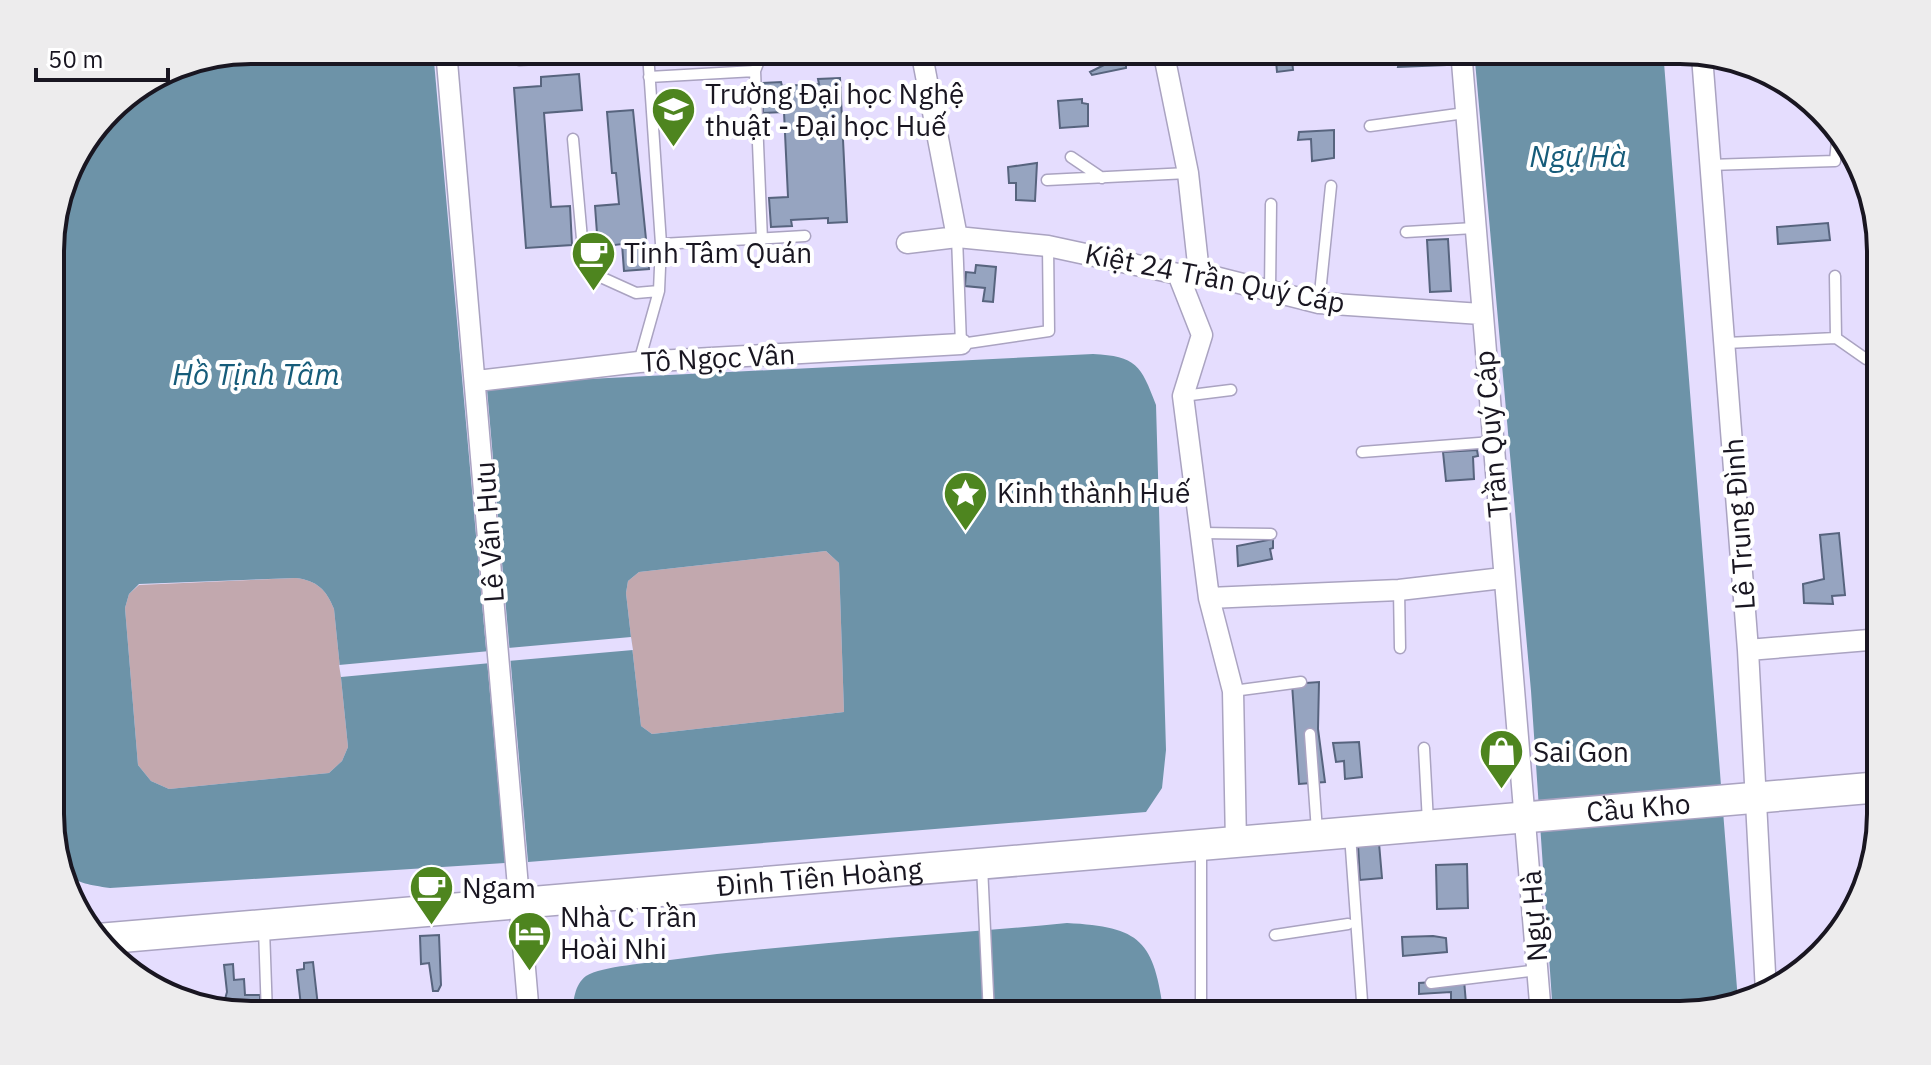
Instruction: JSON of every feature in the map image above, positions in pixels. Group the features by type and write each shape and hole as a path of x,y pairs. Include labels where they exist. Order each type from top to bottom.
{"main road":[{"path":"1747,800 1867,799"},
{"name":"Cầu Kho","path":"1533,818 1747,800"},
{"name":"Đinh Tiên Hoàng","path":"112,938 1533,818"}],"street":[{"name":"Lê Văn Hưu","path":"447,64 477,381 528,1001"},
{"path":"924,64 957,237"},
{"path":"1166,64 1188,173 1199,273"},
{"name":"Trần Quý Cáp","path":"1462,64 1503,578 1533,818"},
{"name":"Lê Trung Đình","path":"1703,66 1748,650 1747,800 1765,980"},
{"name":"Kiệt 24 Trần Quý Cáp","path":"907,243 957,237 1048,246 1178,274 1199,273 1319,303 1481,314"},
{"path":"1178,274 1202,335 1183,396 1209,598 1233,691 1236,843"},
{"name":"Tô Ngọc Vân","path":"477,381 639,362 961,344"},
{"path":"1209,598 1399,590 1503,578"},
{"path":"1748,650 1867,640"},
{"name":"Ngự Hà","path":"1533,818 1540,1001"}],"lane":[{"path":"639,362 659,291 661,244 648,64"},
{"path":"758,64 755,71 762,240"},
{"path":"649,77 755,71"},
{"path":"1370,126 1465,113"},
{"path":"573,139 582,239 594,274 636,293 659,291"},
{"path":"1709,165 1835,161 1836,149"},
{"path":"1071,157 1104,179"},
{"path":"1047,180 1188,173"},
{"path":"1319,303 1331,186"},
{"path":"1270,293 1271,204"},
{"path":"1406,232 1474,228"},
{"path":"661,244 805,236"},
{"path":"957,237 961,344 1049,331 1048,246"},
{"path":"1835,276 1836,338"},
{"path":"1726,343 1836,338 1867,359"},
{"path":"1183,396 1231,390"},
{"path":"1362,452 1492,442"},
{"path":"1199,533 1271,534"},
{"path":"1399,590 1400,648"},
{"path":"1233,691 1301,682"},
{"path":"1310,734 1318,836"},
{"path":"1424,748 1428,827"},
{"path":"1350,833 1362,1001"},
{"path":"1201,846 1201,1001"},
{"path":"982,864 988,1001"},
{"path":"1275,935 1348,924"},
{"path":"263,925 266,1001"},
{"path":"1431,983 1538,970"}],"shaded area":[{"path":"826,551 839,563 844,712 652,734 641,726 626,593 628,581 639,572"},
{"path":"296,578 320,587 334,609 348,747 342,761 329,773 169,789 151,781 138,765 125,608 129,594 139,585"}],"water":[{"name":"Hồ Tịnh Tâm","path":"239,64 434,64 505,863 110,888 77,880 70,862 64,814 64,239 70,203 83,169 103,137 137,103 169,83 191,74","holes":["296,578 315,584 328,596 334,609 348,747 342,761 329,773 169,789 151,781 138,765 125,608 129,594 139,584"]},
{"name":"Ngự Hà","path":"1475,64 1664,64 1737,992 1692,1001 1552,1001 1531,691"},
{"path":"1093,354 1119,357 1135,365 1146,380 1156,405 1166,750 1162,788 1146,812 528,862 487,389 548,381","holes":["826,551 839,563 844,712 652,734 641,726 626,593 628,581 639,572"]},
{"path":"1067,923 1092,925 1128,934 1140,942 1155,970 1162,1001 574,1001 579,984 586,976 614,967 769,948"}],"pier":[{"path":"631,637 633,650 508,661 507,648"},
{"path":"490,651 491,663 341,677 339,665"}],"building":[{"path":"1106,64 1126,64 1126,68 1092,75 1090,72"},
{"path":"1276,64 1292,64 1293,70 1277,72"},
{"path":"1399,64 1446,65 1398,67"},
{"path":"579,74 582,110 544,113 551,207 570,206 572,245 526,248 514,88 541,86 541,77"},
{"path":"840,78 847,222 828,223 828,218 791,220 792,226 771,227 769,198 788,197 784,112 763,113 762,83 781,82 782,86 819,84 818,79"},
{"path":"1082,99 1082,103 1088,104 1088,126 1060,128 1058,101"},
{"path":"633,110 649,269 624,271 622,244 598,247 595,206 619,204 616,173 612,173 607,112"},
{"path":"1334,130 1334,158 1312,161 1311,139 1298,140 1299,132"},
{"path":"1037,163 1035,201 1016,200 1016,183 1009,183 1008,167"},
{"path":"1828,223 1830,240 1778,244 1777,227"},
{"path":"1448,239 1451,291 1430,292 1427,240"},
{"path":"976,265 996,267 993,302 983,301 985,288 965,286 966,272 975,273"},
{"path":"1477,450 1478,456 1473,457 1474,479 1446,481 1443,452"},
{"path":"1839,533 1845,595 1832,596 1833,604 1804,603 1803,584 1824,579 1820,535"},
{"path":"1273,539 1273,548 1270,549 1272,559 1238,566 1237,546"},
{"path":"1319,682 1318,729 1325,782 1299,784 1292,684"},
{"path":"1359,742 1362,777 1345,779 1344,761 1336,762 1333,743"},
{"path":"1379,843 1382,878 1360,880 1358,845"},
{"path":"1467,864 1468,908 1437,909 1436,865"},
{"path":"439,935 441,985 438,991 433,991 429,963 421,964 420,936"},
{"path":"1402,937 1446,938 1447,952 1403,956"},
{"path":"313,962 317,1001 300,1001 297,970 304,969 304,963"},
{"path":"233,964 234,980 244,979 245,995 260,995 260,1001 225,999 224,965"},
{"path":"1464,980 1466,1001 1438,1001 1451,1000 1451,992 1419,994 1419,983"}],"place":[{"name":"Trường Đại học Nghệ thuật - Đại học Huế","path":"674,149"},
{"name":"Tinh Tâm Quán","path":"593,292"},
{"name":"Kinh thành Huế","path":"966,532"},
{"name":"Sai Gon","path":"1502,791"},
{"name":"Ngam","path":"431,927"},
{"name":"Nhà C Trần Hoài Nhi","path":"529,972"}]}
